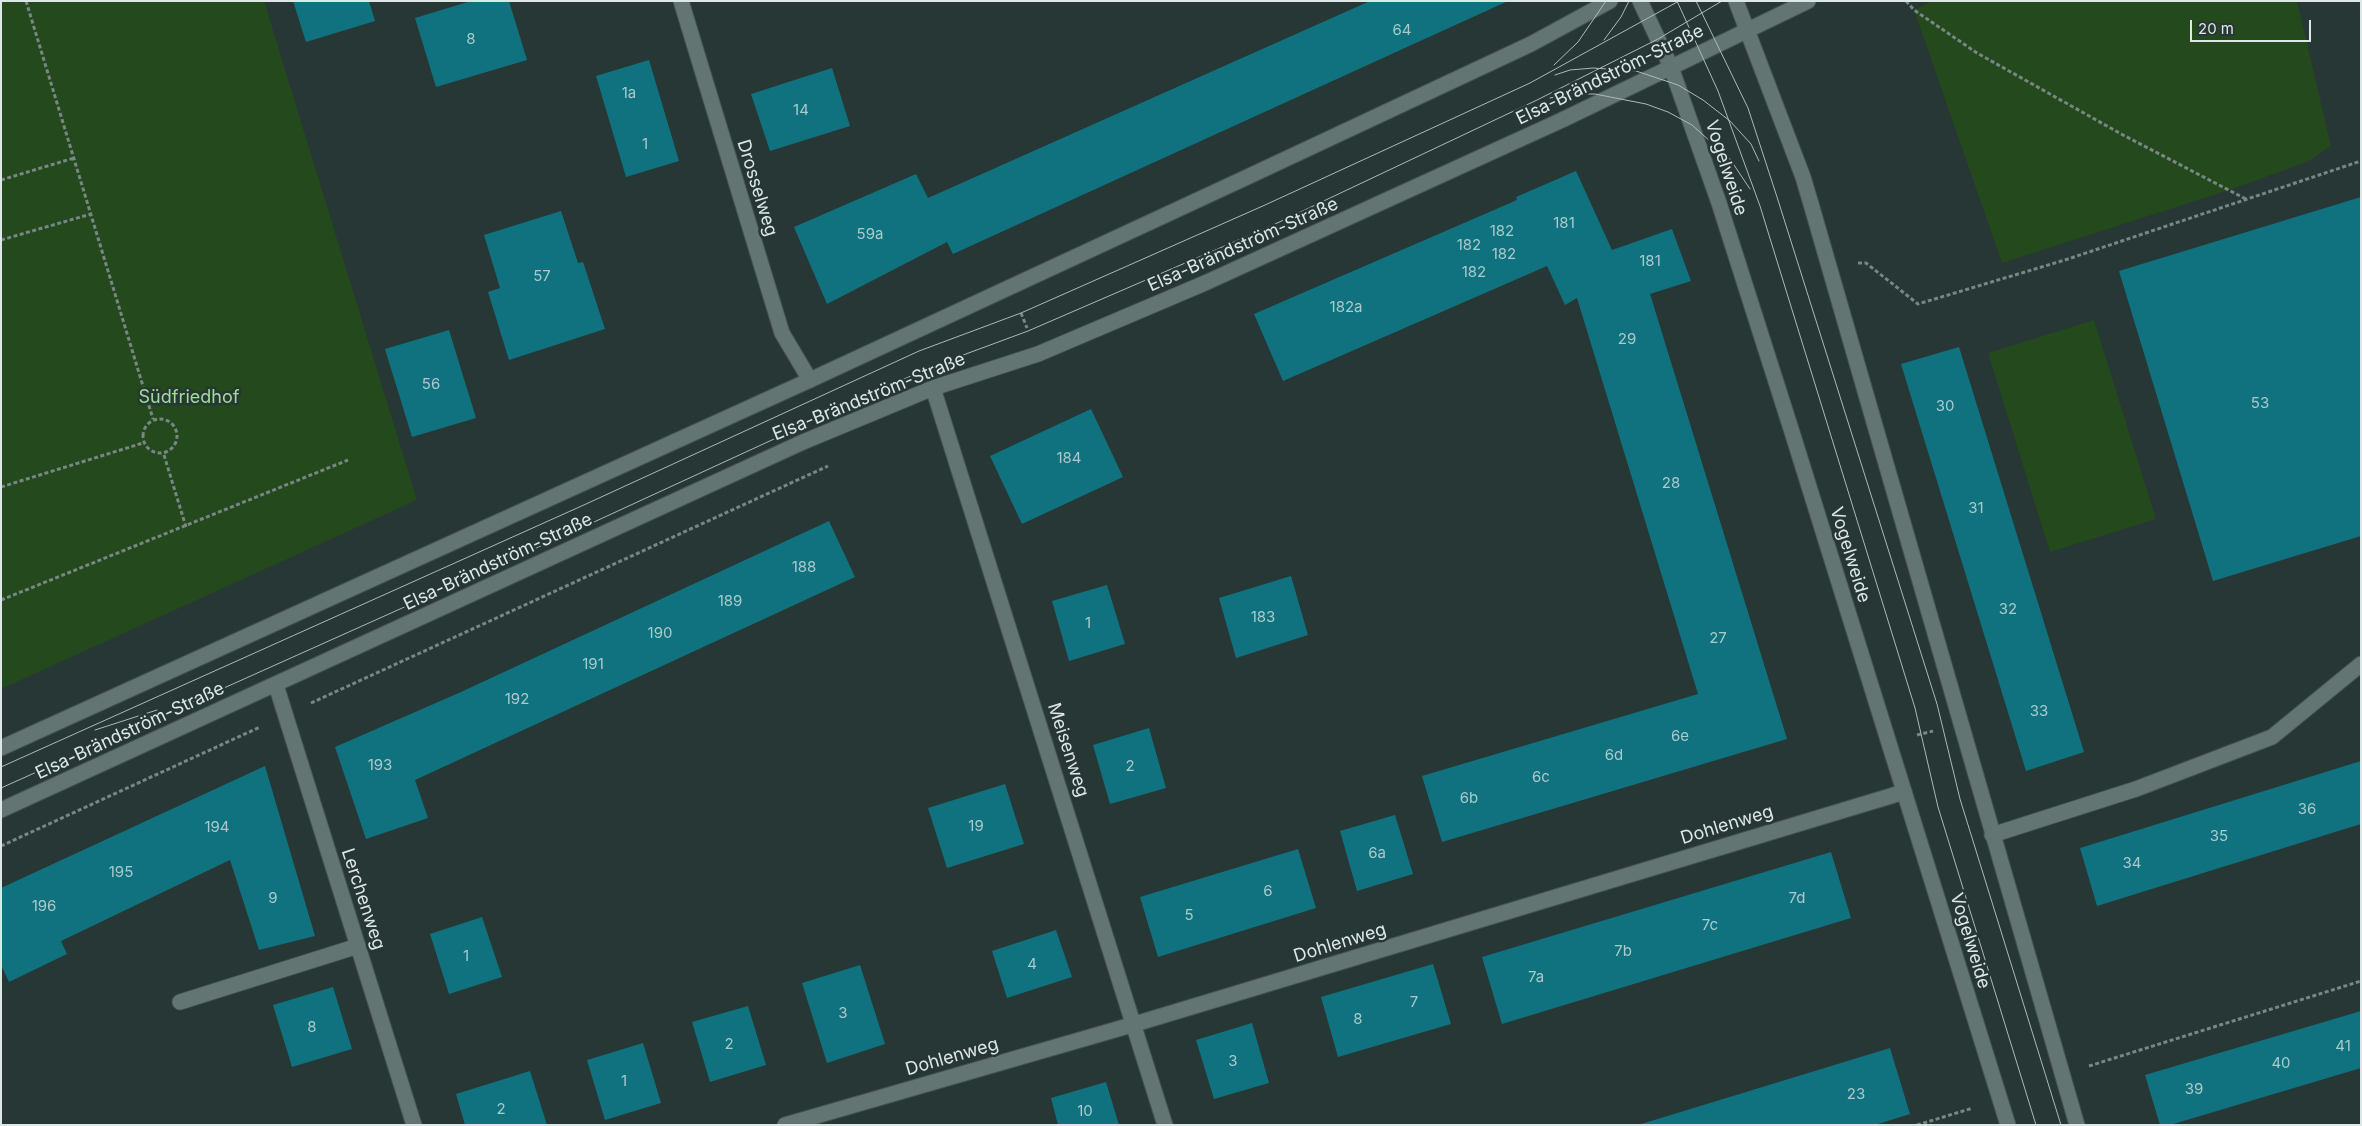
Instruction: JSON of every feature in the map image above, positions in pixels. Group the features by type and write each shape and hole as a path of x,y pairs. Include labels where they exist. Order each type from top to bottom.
{"street":[{"name":"Drosselweg","path":"681,1 782,332 810,380"},
{"name":"Elsa-Brändström-Straße","path":"1,748 810,380 1531,44 1610,1"},
{"name":"Vogelweide","path":"1640,1 1671,67 1719,203 2008,1125"},
{"path":"1736,1 1803,177 2077,1125"},
{"name":"Elsa-Brändström-Straße","path":"1,810 803,442 933,388 1038,354 1205,283 1562,120 1808,1"},
{"name":"Meisenweg","path":"933,388 1135,1024 1165,1125"},
{"path":"1992,835 2136,789 2272,737 2361,664"},
{"name":"Lerchenweg","path":"276,685 414,1125"},
{"name":"Dohlenweg","path":"786,1125 1135,1024 1904,792"},
{"path":"180,1002 358,946"}],"path":[{"path":"26,1 153,419"},
{"path":"1906,1 1914,10 1977,52 2123,135 2247,199"},
{"path":"1,180 74,158"},
{"path":"1858,263 1866,263 1918,304 2064,260 2361,161"},
{"path":"1,240 91,214"},
{"path":"1010,286 1038,354"},
{"path":"153,419 166,420 176,430 176,443 164,455 153,453 143,444 143,429 153,419"},
{"path":"1,487 143,444"},
{"path":"164,455 186,526"},
{"path":"1,600 348,460"},
{"path":"1888,742 1962,724"},
{"path":"2062,1074 2361,981"},
{"path":"1917,1125 2000,1100"}],"green space":[{"name":"Südfriedhof","path":"1,1 264,1 417,500 1,689"},
{"path":"1932,1 2297,1 2331,146 2307,162 2229,190 2002,263 1914,10"},
{"path":"2094,320 2156,519 2050,552 1988,353"}],"building":[{"path":"293,1 369,1 375,21 306,42"},
{"path":"471,1 509,1 527,60 436,87 415,18"},
{"path":"1370,1 1508,1 953,254 947,242 827,304 794,227 916,174 928,198"},
{"path":"649,60 679,161 626,177 596,76"},
{"path":"832,68 850,126 770,151 751,94"},
{"path":"1576,171 1612,250 1672,229 1691,281 1650,294 1787,739 1442,842 1422,776 1698,694 1577,298 1565,305 1547,266 1283,381 1254,314 1517,200 1516,197"},
{"path":"2361,197 2361,536 2213,581 2119,271"},
{"path":"561,211 578,263 583,262 605,329 509,360 488,292 500,288 484,235"},
{"path":"449,330 476,418 412,437 385,349"},
{"path":"1959,347 2084,752 2026,771 1901,364"},
{"path":"1091,409 1123,477 1022,524 990,456"},
{"path":"829,521 855,577 415,780 428,818 366,839 335,747 461,692"},
{"path":"1291,576 1308,635 1236,658 1219,598"},
{"path":"1107,585 1125,644 1069,661 1052,601"},
{"path":"1149,728 1166,788 1110,804 1093,745"},
{"path":"2361,761 2361,824 2097,906 2080,848"},
{"path":"265,766 315,936 259,950 230,860 61,941 67,954 9,982 1,965 1,888"},
{"path":"1005,784 1024,844 947,868 928,808"},
{"path":"1395,815 1413,874 1357,891 1340,831"},
{"path":"1298,849 1316,908 1158,957 1140,897"},
{"path":"1831,852 1851,918 1502,1024 1482,957"},
{"path":"482,917 502,977 449,994 430,934"},
{"path":"1056,930 1072,977 1007,998 992,951"},
{"path":"1433,964 1451,1024 1338,1057 1321,997"},
{"path":"860,965 885,1044 827,1063 802,983"},
{"path":"333,987 352,1049 292,1067 273,1005"},
{"path":"748,1006 766,1065 710,1082 692,1022"},
{"path":"2361,1011 2361,1068 2170,1125 2160,1125 2145,1075"},
{"path":"1252,1023 1269,1083 1214,1099 1196,1040"},
{"path":"643,1043 661,1103 605,1120 587,1060"},
{"path":"1890,1048 1910,1114 1875,1125 1638,1125"},
{"path":"530,1071 547,1125 465,1125 456,1094"},
{"path":"1106,1082 1119,1125 1058,1125 1051,1098"}],"tram line":[{"path":"1554,65 1578,42 1606,1"},
{"path":"1604,40 1621,17 1629,1"},
{"path":"1677,1 1718,91 1760,206 1915,708 1938,807 2036,1125"},
{"path":"1,767 586,504 919,351 1021,313 1265,205 1530,83 1679,1"},
{"path":"1696,1 1748,108 1777,197 1937,704 1960,799 2061,1125"},
{"path":"1,788 594,522 928,368 1028,331 1273,225 1537,100 1658,39 1722,1"},
{"path":"1555,75 1570,70 1593,68 1636,71 1678,85 1703,100 1730,121 1751,144 1759,161"},
{"path":"1550,98 1569,94 1595,94 1646,104 1668,112 1692,125 1730,159 1750,189"},
{"path":"95,730 157,710"}]}
